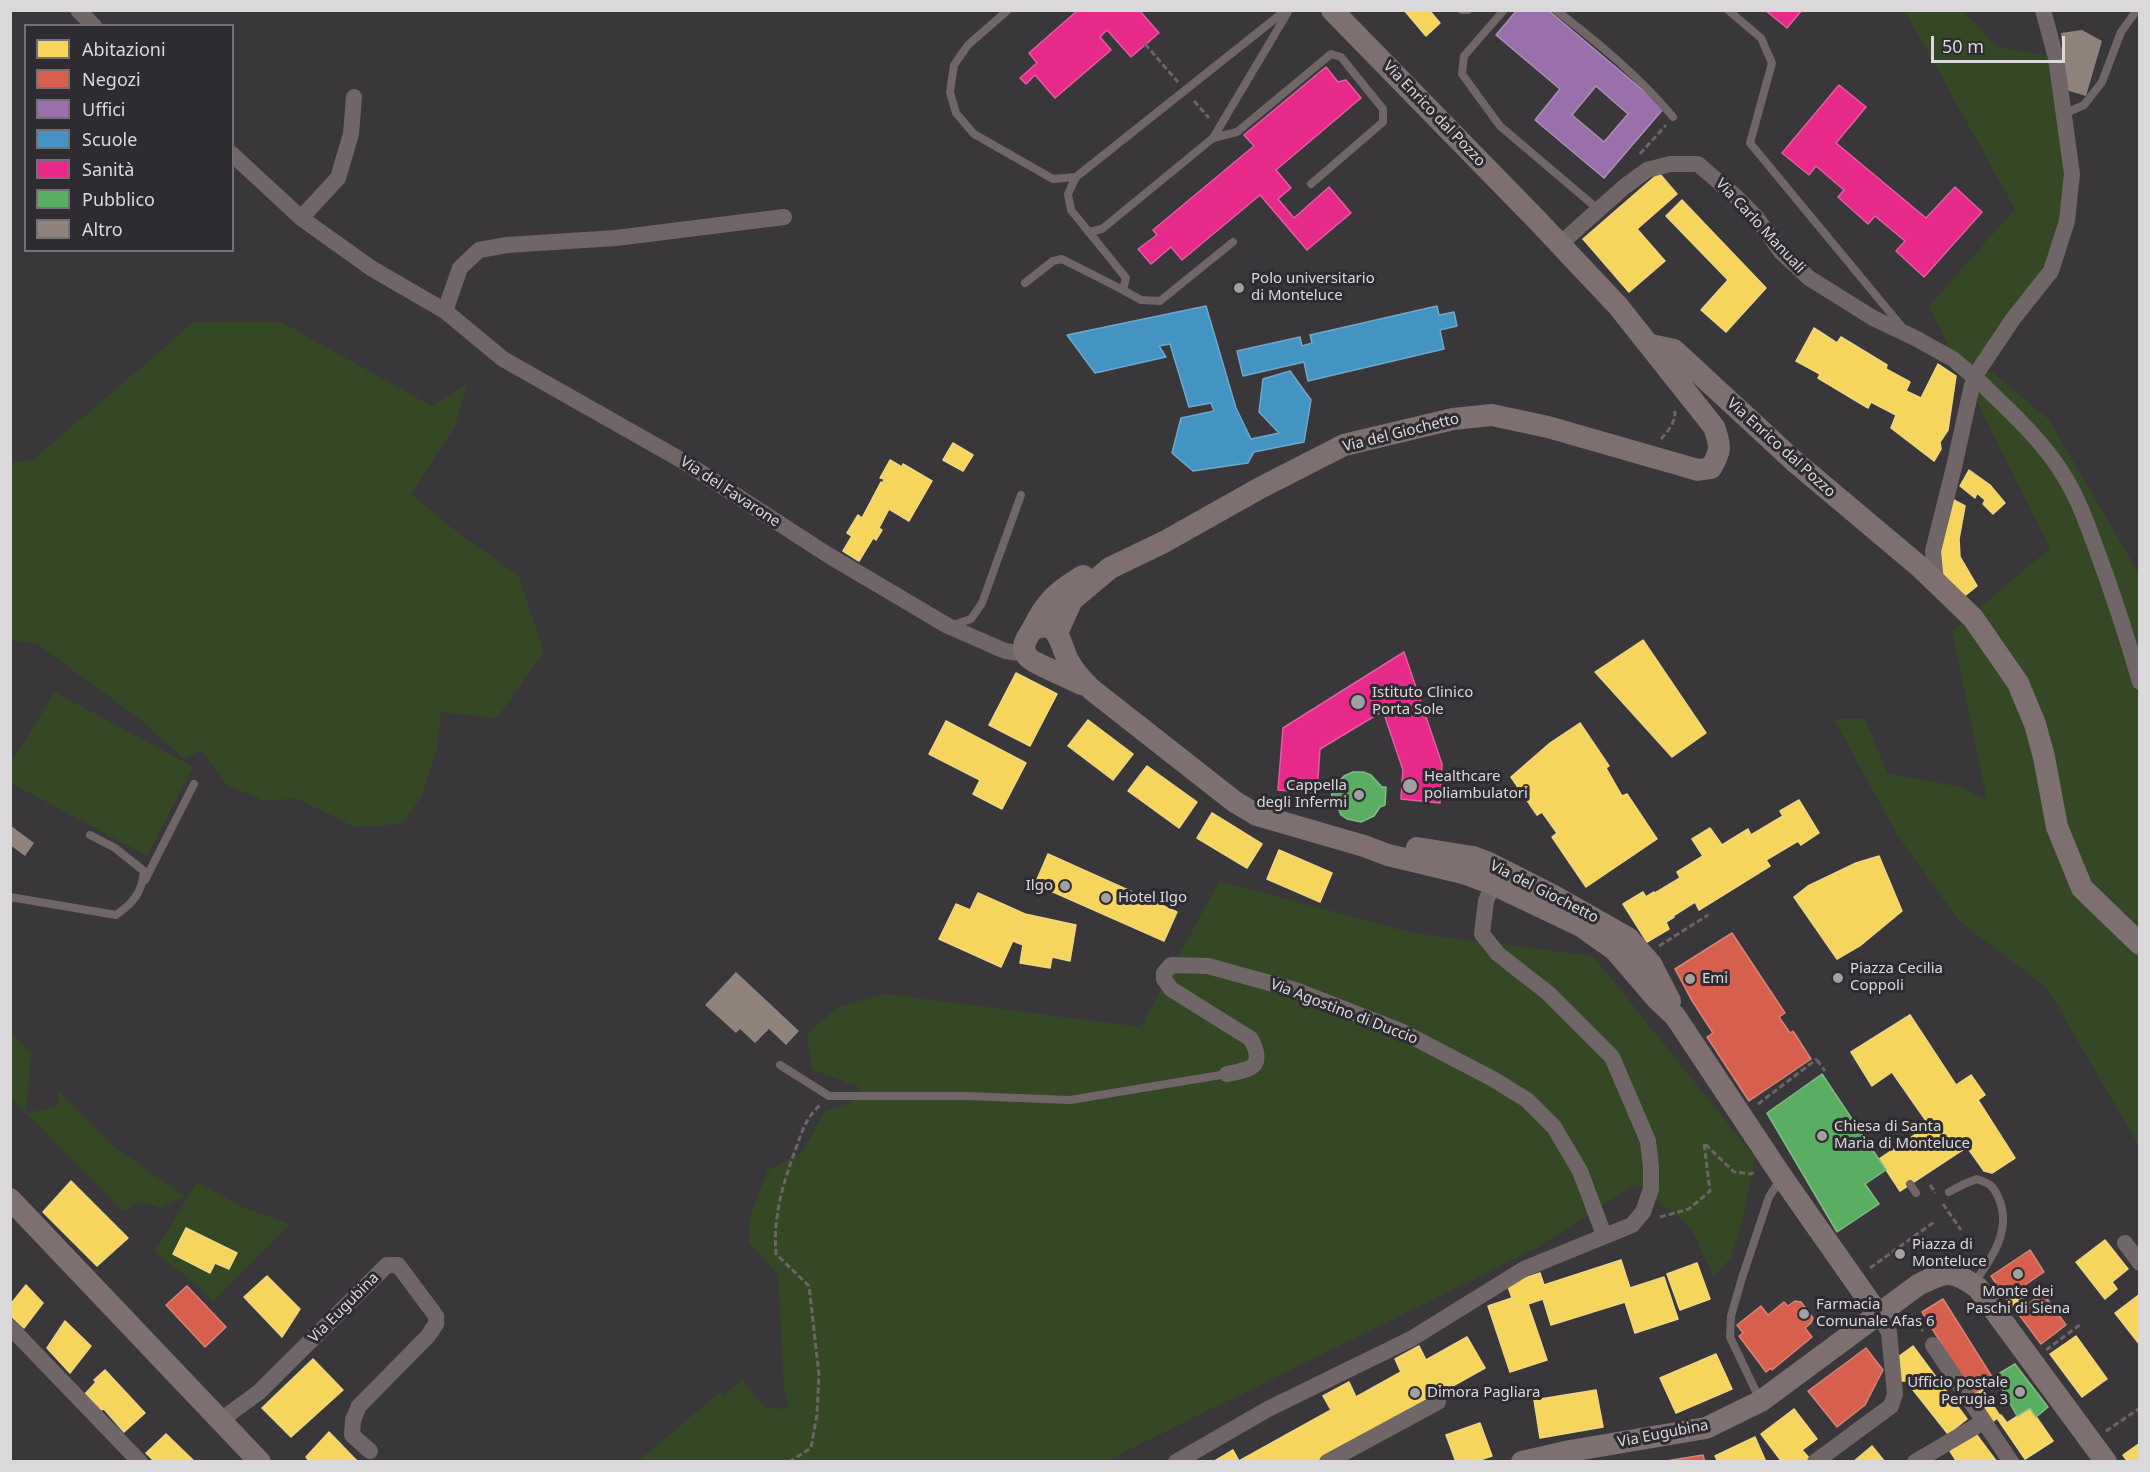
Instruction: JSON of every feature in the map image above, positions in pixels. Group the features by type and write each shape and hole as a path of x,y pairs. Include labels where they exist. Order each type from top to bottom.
{"street":[{"path":"78,10 92,24"},
{"name":"Via Enrico dal Pozzo","path":"1332,10 1560,244 1651,345 1674,351 1794,461 1936,582 1974,618 2018,683 2035,724 2044,757 2057,827 2082,888 2139,945"},
{"path":"1936,582 1933,551 1975,377 2013,318 2051,271 2067,221 2072,174 2056,58 2043,10"},
{"path":"301,218 338,178 351,134 354,97"},
{"name":"Via del Favarone","path":"234,156 301,218 371,268 445,311 503,359 683,461 828,555 948,626 1005,651 1034,659"},
{"name":"Via Carlo Manuali","path":"1560,244 1624,187 1647,170 1670,164 1698,164 1736,196 1756,218 1781,252 1809,278 1873,318 1953,359 1975,377 2038,442 2064,476 2088,526 2124,625 2139,682"},
{"path":"445,311 460,268 479,250 507,245 616,238 784,217"},
{"name":"Via del Giochetto","path":"1091,689 1034,659 1024,642 1041,610 1062,588 1084,575 1110,568 1164,542 1260,488 1344,445 1453,418 1492,415 1548,427 1676,465 1698,470 1711,468 1719,455 1720,442 1714,427 1651,345"},
{"name":"Via del Giochetto","path":"1034,659 1054,662 1072,600 1110,568"},
{"path":"1032,630 1044,627 1059,641"},
{"name":"Via del Giochetto","path":"1059,641 1076,674 1091,689 1235,802 1257,815 1365,846 1388,855 1463,873 1493,884 1581,927 1616,950 1675,1016 1776,1168 1878,1314"},
{"name":"Via del Giochetto","path":"1365,846 1431,849 1473,857 1504,870 1586,913 1628,938 1647,959 1666,991 1675,1016"},
{"path":"1176,1461 1268,1409 1411,1339 1524,1269 1632,1225 1643,1212 1651,1189 1648,1141 1612,1058 1548,993 1498,954 1482,934 1486,901 1493,884"},
{"name":"Via Agostino di Duccio","path":"1227,1074 1250,1070 1257,1062 1257,1052 1251,1039 1171,989 1164,979 1164,973 1171,965 1208,966 1295,990 1402,1032 1493,1079 1527,1100 1554,1127 1580,1171 1604,1235"},
{"path":"10,1199 260,1461"},
{"path":"2126,1243 2139,1263"},
{"name":"Via Eugubina","path":"221,1420 259,1392 387,1265 398,1265 436,1316 436,1324 428,1336 359,1406 353,1420 352,1436 370,1451"},
{"name":"Via Eugubina","path":"1522,1461 1706,1428 1761,1401 1918,1285 1935,1276 1952,1273 1973,1284"},
{"path":"1973,1284 1996,1311 2106,1461"},
{"path":"1815,1461 1891,1406 1895,1394 1889,1332 1878,1314"},
{"path":"10,1327 140,1461"},
{"path":"1933,1345 2011,1461"},
{"path":"1327,1461 1438,1402"},
{"path":"1915,1461 1983,1422"}],"lane":[{"path":"1008,10 968,45 954,65 950,92 956,113 974,134 1053,179 1076,177"},
{"path":"1089,232 1102,229 1214,138 1287,10"},
{"path":"1123,290 1126,278 1071,210 1068,194 1076,177 1287,10"},
{"path":"1462,10 1468,10"},
{"path":"1504,10 1464,56 1462,74 1500,126 1599,210"},
{"path":"1556,10 1599,43 1652,92 1673,117"},
{"path":"1728,10 1761,38 1772,63 1750,143 1908,334"},
{"path":"2064,114 2084,105 2102,82 2121,32 2137,10"},
{"path":"1214,138 1237,132 1331,54 1341,57 1383,109 1383,122 1311,184"},
{"path":"1025,283 1053,261 1062,260 1141,300 1160,301 1233,242"},
{"path":"948,626 971,619 982,603 1021,495"},
{"path":"10,897 116,915 132,904 194,784"},
{"path":"90,835 115,848 144,871 143,884"},
{"path":"780,1065 829,1096 966,1096 1070,1100 1227,1074"},
{"path":"1761,1401 1730,1337 1731,1316 1776,1168"},
{"path":"1949,1192 1977,1179 1992,1186 2004,1209 2004,1224 1996,1247 1989,1262 1973,1284"},
{"path":"1910,1184 1916,1193"}],"path":[{"path":"1145,44 1205,114"},
{"path":"1654,948 1708,915"},
{"path":"1742,1116 1817,1060 1825,1071"},
{"path":"789,1461 811,1448 817,1414 819,1375 809,1286 776,1254 775,1232 782,1187 808,1115 829,1096"},
{"path":"1632,1225 1689,1209 1710,1191 1704,1143 1734,1172 1751,1174 1776,1168"},
{"path":"1952,1218 1961,1230"},
{"path":"1864,1272 1934,1221"},
{"path":"1910,1313 1933,1345"},
{"path":"2043,1352 2081,1324"},
{"path":"2091,1441 2139,1408"}],"green space":[{"path":"1905,11 1963,11 1996,46 2056,58 2072,174 2051,271 1978,370 1992,372 2049,420 2139,574 2139,1146 2047,988 1959,921 1896,833 1834,719 1865,719 1887,773 1961,787 1987,800 1952,631 2050,548 1929,306 2015,209"},
{"path":"194,322 281,322 432,406 467,384 455,426 411,494 462,536 518,575 544,652 497,718 441,712 437,748 422,796 402,824 355,827 296,798 264,801 227,785 201,750 184,759 143,722 38,644 11,640 11,463 34,459"},
{"path":"55,692 193,767 147,856 11,783 11,763"},
{"path":"1219,881 1413,933 1593,956 1755,1157 1743,1219 1731,1258 1714,1276 1691,1228 1636,1184 1535,1249 1106,1461 637,1462 720,1392 723,1396 742,1380 765,1408 789,1409 784,1386 778,1275 749,1242 750,1217 767,1171 802,1152 825,1111 850,1103 860,1087 812,1070 807,1034 838,1007 886,994 1141,1027"},
{"path":"11,1032 31,1053 26,1113 11,1098"},
{"path":"57,1089 117,1149 185,1196 160,1208 142,1202 123,1211 27,1114 59,1105"},
{"path":"197,1182 245,1208 290,1224 213,1302 189,1278 155,1251"}],"building: Abitazioni":[{"path":"1404,10 1429,10 1440,23 1426,36"},
{"path":"1659,173 1677,194 1637,229 1665,261 1629,292 1583,239"},
{"path":"1682,200 1766,288 1726,332 1701,310 1728,280 1666,216"},
{"path":"1814,328 1837,343 1841,337 1887,365 1886,369 1910,382 1906,391 1921,398 1938,364 1956,376 1948,430 1940,442 1941,449 1934,461 1891,428 1896,415 1871,402 1868,408 1818,378 1820,374 1796,361"},
{"path":"953,443 973,455 963,471 943,460"},
{"path":"890,460 902,467 903,464 932,481 909,521 889,509 879,528 882,530 876,540 873,538 859,561 843,551 852,536 847,533 858,515 862,518 881,482 883,483 884,479 880,478"},
{"path":"1969,470 1990,485 2005,503 1993,514 1983,504 1985,500 1977,493 1975,498 1960,486"},
{"path":"1952,499 1965,506 1959,539 1960,557 1977,586 1962,598 1940,568 1938,552"},
{"path":"1643,640 1706,733 1672,757 1595,672"},
{"path":"1016,673 1057,694 1030,746 989,725"},
{"path":"1088,720 1133,754 1113,780 1068,746"},
{"path":"946,721 1026,763 1002,809 973,794 980,780 929,754"},
{"path":"1580,723 1609,766 1606,768 1622,796 1627,794 1657,839 1586,887 1552,837 1557,833 1542,812 1537,815 1511,777 1550,743"},
{"path":"1147,766 1197,802 1179,828 1128,791"},
{"path":"1799,800 1819,833 1801,845 1798,841 1766,860 1770,866 1699,910 1695,902 1666,922 1669,929 1647,942 1623,904 1643,892 1646,897 1655,893 1680,878 1677,872 1703,856 1692,839 1710,828 1722,845 1748,829 1751,835 1783,816 1780,811"},
{"path":"1212,813 1262,844 1247,868 1197,838"},
{"path":"1279,850 1332,873 1320,902 1267,879"},
{"name":"Hotel Ilgo","path":"1048,854 1177,912 1164,941 1035,884"},
{"path":"1879,856 1902,911 1861,945 1837,959 1794,897 1808,886 1856,863"},
{"path":"978,893 1025,914 1001,967 939,939 956,904 970,910"},
{"path":"1025,914 1076,925 1070,961 1052,957 1050,968 1020,963 1023,945 1013,941"},
{"path":"1910,1015 1956,1085 1971,1075 1985,1095 1978,1100 2015,1158 1992,1173 1984,1171 1967,1147 1900,1191 1879,1159 1929,1125 1892,1072 1872,1086 1851,1052"},
{"path":"71,1181 128,1238 97,1266 43,1212"},
{"path":"186,1228 237,1253 229,1269 215,1263 210,1273 173,1254"},
{"path":"2105,1240 2128,1269 2112,1282 2117,1289 2105,1299 2076,1262"},
{"path":"1621,1260 1630,1288 1664,1277 1678,1319 1635,1333 1625,1302 1551,1325 1543,1299 1528,1304 1547,1360 1510,1372 1488,1306 1512,1298 1507,1284 1540,1273 1544,1285"},
{"path":"1697,1263 1710,1299 1680,1310 1667,1274"},
{"path":"267,1276 300,1309 282,1337 244,1297"},
{"path":"26,1285 43,1303 24,1328 10,1315 10,1305"},
{"path":"2017,1291 2028,1305 2017,1312 2006,1298"},
{"path":"2140,1294 2140,1345 2115,1313"},
{"path":"65,1321 91,1346 70,1373 47,1348"},
{"path":"2076,1336 2107,1379 2082,1397 2050,1354"},
{"path":"1467,1337 1485,1368 1316,1462 1213,1462 1233,1450 1239,1461 1331,1410 1323,1396 1349,1382 1356,1397 1401,1372 1395,1359 1419,1346 1426,1360"},
{"path":"1913,1346 1967,1419 1948,1434 1906,1381 1901,1381 1898,1357"},
{"path":"1716,1354 1732,1389 1676,1413 1660,1378"},
{"path":"313,1359 343,1390 291,1437 262,1408"},
{"path":"105,1370 145,1413 124,1432 104,1409 101,1410 85,1394 96,1382 94,1380"},
{"path":"1982,1389 2000,1416 1992,1422 1973,1395"},
{"path":"1596,1390 1603,1427 1540,1438 1534,1400"},
{"path":"2030,1408 2053,1441 2025,1459 1997,1418 2001,1415 2007,1423"},
{"path":"1794,1409 1817,1439 1802,1450 1810,1459 1806,1462 1782,1462 1761,1434"},
{"path":"1480,1423 1492,1456 1474,1462 1456,1462 1446,1435"},
{"path":"329,1432 358,1462 310,1462 306,1457"},
{"path":"166,1434 195,1462 155,1462 146,1453"},
{"path":"1976,1434 1997,1462 1957,1462 1950,1451"},
{"path":"1755,1437 1766,1462 1718,1462 1715,1456"},
{"path":"2140,1443 2140,1462 2128,1462 2123,1455"},
{"path":"1872,1446 1885,1462 1853,1462"}],"building: Negozi":[{"path":"1732,933 1785,1013 1779,1017 1790,1033 1793,1031 1811,1059 1749,1101 1707,1037 1713,1033 1675,969"},
{"name":"Monte dei Paschi di Siena","path":"2030,1250 2044,1272 2006,1298 1991,1276"},
{"path":"187,1286 226,1327 205,1347 166,1305"},
{"path":"2043,1293 2066,1325 2041,1344 2017,1312"},
{"path":"1943,1299 1994,1380 1973,1395 1922,1312"},
{"path":"1795,1301 1801,1302 1813,1318 1805,1328 1812,1337 1772,1370 1771,1368 1766,1372 1739,1336 1743,1333 1737,1325 1761,1306 1768,1315 1784,1302 1788,1306"},
{"path":"1866,1348 1883,1370 1865,1405 1837,1427 1808,1391"},
{"path":"1703,1455 1705,1462 1660,1462"}],"building: Uffici":[{"path":"1517,10 1548,10 1664,108 1604,178 1535,120 1560,89 1496,35","holes":["1596,86 1628,114 1604,142 1572,115"]}],"building: Scuole":[{"path":"1206,306 1236,408 1251,439 1279,433 1259,412 1263,379 1290,371 1311,400 1304,442 1254,452 1248,463 1193,471 1172,453 1181,418 1214,411 1211,403 1189,407 1170,344 1159,346 1166,357 1095,373 1067,335"},
{"path":"1437,306 1439,315 1454,312 1457,326 1440,330 1444,349 1308,381 1304,362 1243,376 1237,351 1300,337 1302,346 1312,343 1310,335"}],"building: Sanità":[{"path":"1078,10 1139,10 1159,33 1131,57 1107,30 1100,37 1111,50 1055,98 1035,75 1026,84 1020,78 1037,63 1029,53"},
{"path":"1765,10 1802,10 1787,28"},
{"path":"1326,67 1338,82 1346,80 1361,98 1276,170 1291,188 1278,199 1294,218 1329,187 1351,213 1307,250 1260,195 1182,260 1171,247 1151,264 1138,249 1157,235 1153,230 1254,146 1244,135"},
{"path":"1839,85 1866,107 1836,143 1926,218 1955,187 1982,212 1924,277 1896,251 1905,241 1875,216 1868,224 1838,197 1844,190 1816,166 1809,175 1782,153"},
{"path":"1404,652 1442,764 1440,803 1401,799 1403,770 1383,711 1320,749 1317,793 1278,790 1283,728"}],"building: Pubblico":[{"name":"Cappella degli Infermi","path":"1353,772 1371,775 1382,787 1386,787 1385,805 1380,807 1374,816 1361,822 1347,819 1341,815 1337,805 1331,803 1333,783 1337,783 1344,776"},
{"name":"Chiesa di Santa Maria di Monteluce","path":"1822,1074 1886,1170 1865,1184 1879,1204 1837,1232 1767,1113"},
{"name":"Ufficio postale Perugia 3","path":"2015,1364 2048,1407 2036,1417 2030,1408 2017,1416 1995,1376"}],"building: Altro":[{"path":"2082,30 2102,41 2086,96 2066,90 2061,33"},
{"path":"10,825 34,843 25,856 10,845"},
{"path":"736,972 799,1031 786,1045 769,1029 755,1043 740,1029 736,1033 705,1005"}],"place":[{"name":"Polo universitario di Monteluce","path":"1239,288"},
{"name":"Istituto Clinico Porta Sole","path":"1358,702"},
{"name":"Healthcare poliambulatori","path":"1410,786"},
{"name":"Cappella degli Infermi","path":"1359,795"},
{"name":"Ilgo","path":"1065,886"},
{"name":"Hotel Ilgo","path":"1106,898"},
{"name":"Piazza Cecilia Coppoli","path":"1838,978"},
{"name":"Emi","path":"1690,979"},
{"name":"Chiesa di Santa Maria di Monteluce","path":"1822,1136"},
{"name":"Piazza di Monteluce","path":"1900,1254"},
{"name":"Monte dei Paschi di Siena","path":"2018,1274"},
{"name":"Farmacia Comunale Afas 6","path":"1804,1314"},
{"name":"Ufficio postale Perugia 3","path":"2020,1392"},
{"name":"Dimora Pagliara","path":"1415,1393"}]}
